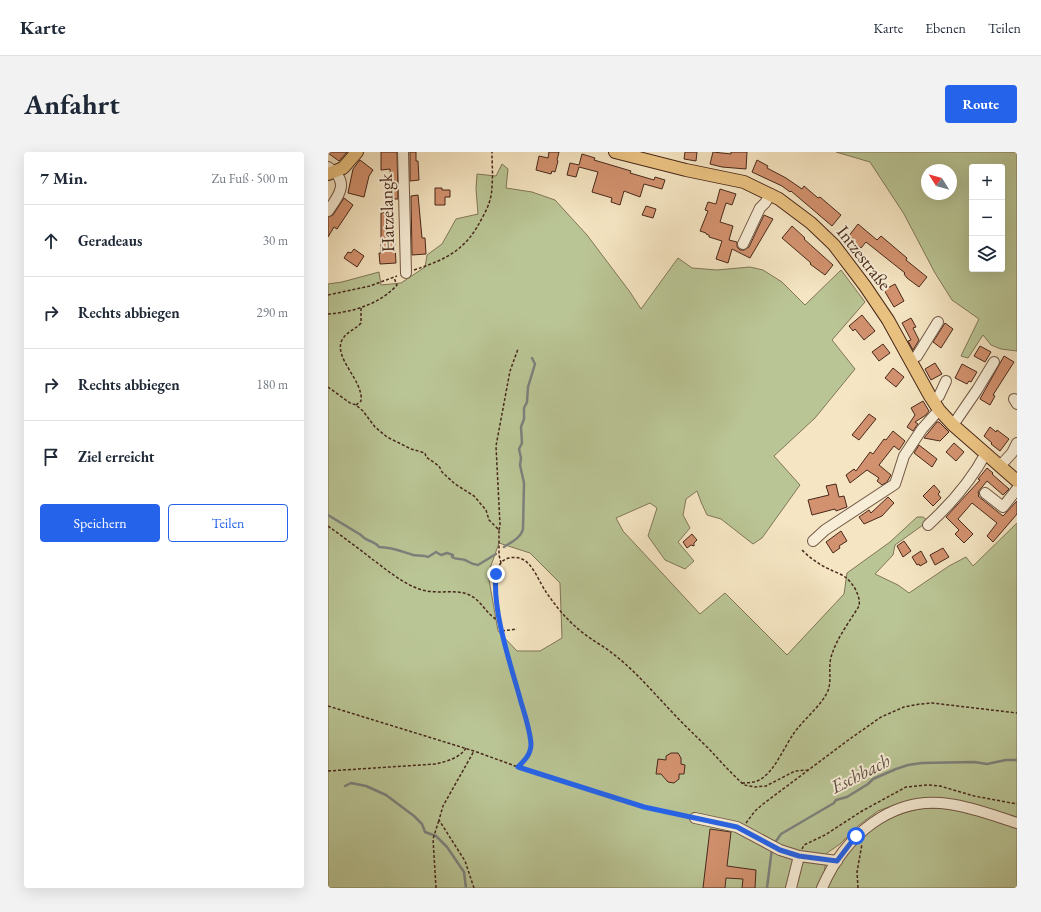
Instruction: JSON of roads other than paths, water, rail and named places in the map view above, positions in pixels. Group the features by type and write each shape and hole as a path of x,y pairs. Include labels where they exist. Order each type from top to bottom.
{"main road":[{"path":"331,171 346,165 357,152"},
{"name":"Intzestraße","path":"615,152 744,182 771,194 786,203 811,223 834,246 865,286 880,308 936,406 953,425 1017,481"}],"street":[{"name":"Hatzelangk","path":"402,152 406,273"},
{"path":"328,211 341,190 339,176 331,171"},
{"path":"743,244 760,208 766,203 771,194"},
{"path":"910,360 918,356 938,322"},
{"path":"953,425 994,362"},
{"path":"813,541 825,530 895,484 904,456 936,406 946,381"},
{"path":"1000,466 1012,453 1017,443"},
{"path":"928,525 961,491 986,454"},
{"path":"985,493 1002,507 1017,489"},
{"path":"822,888 837,861 850,843 870,824 884,815 899,809 919,804 933,803 954,805 1017,823"},
{"path":"695,818 742,830 780,850 799,856 837,861"},
{"path":"791,888 799,856"}],"waterway":[{"path":"504,547 518,537 523,529 524,483 520,465 521,458 519,449 522,443 521,427 524,419 524,408 527,402 528,387 535,364 532,358"},
{"path":"328,515 365,539 375,543 379,547 392,548 413,555 428,557 436,552 441,555 447,553 453,555 452,557 454,558 463,559 472,564 478,565 496,554"},
{"name":"Eschbach","path":"774,844 781,834 834,803 836,800 847,797 868,784 873,779 896,769 922,763 974,762 987,764 1006,760 1017,760"},
{"path":"345,786 351,783 366,786 386,795 414,816 422,824 425,832 436,836 447,847 464,872 466,888"},
{"name":"Eschbach","path":"767,888 772,848"}]}
